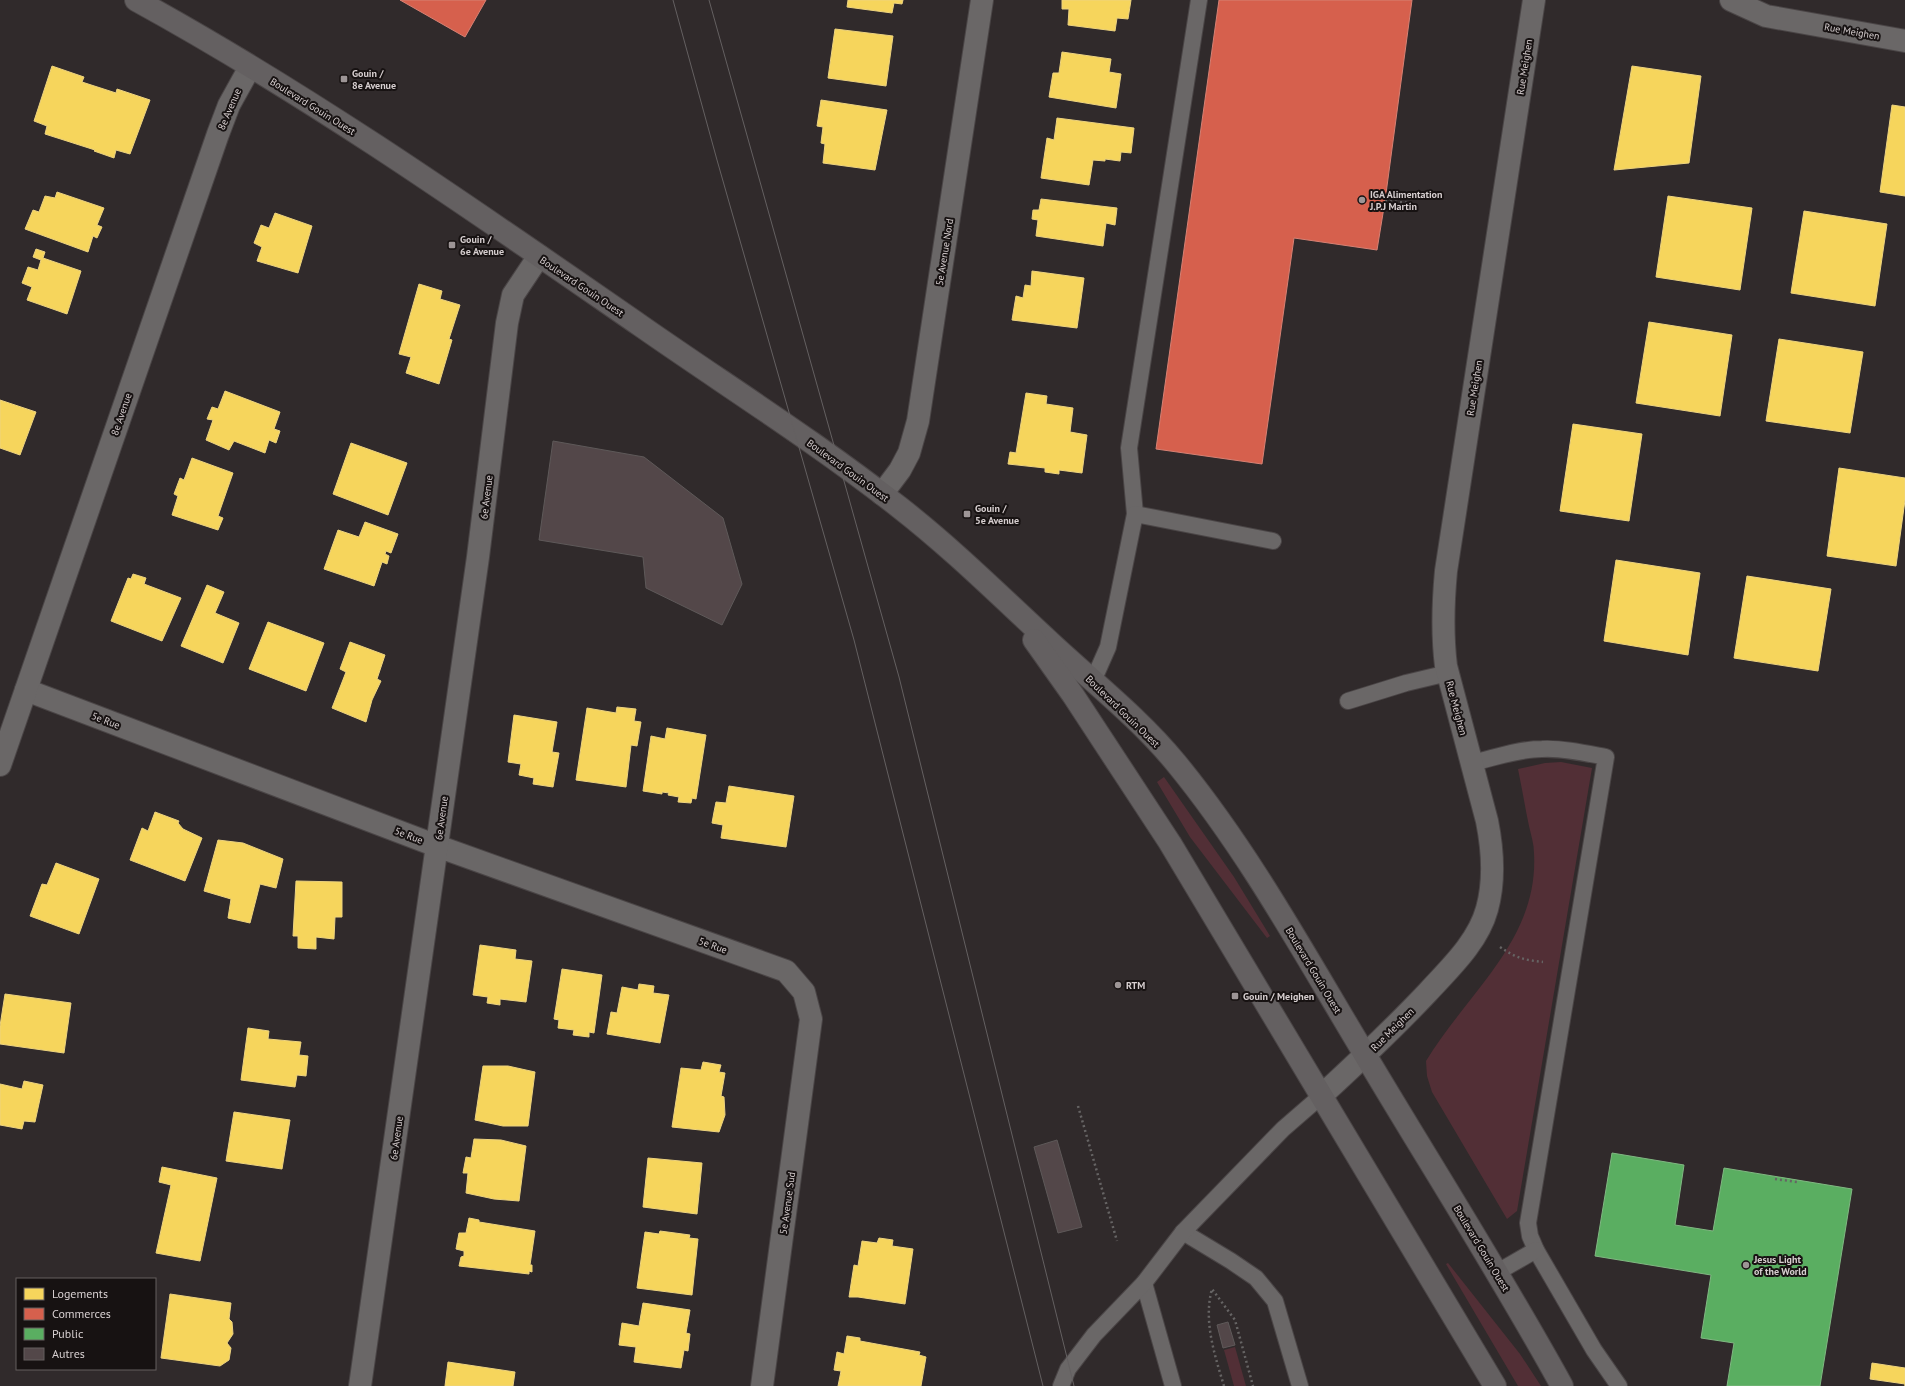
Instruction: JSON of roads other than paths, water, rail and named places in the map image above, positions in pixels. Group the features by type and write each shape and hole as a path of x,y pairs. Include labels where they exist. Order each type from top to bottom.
{"main road":[{"name":"Boulevard Gouin Ouest","path":"136,0 205,39 355,132 771,415 882,494 922,526 1157,741 1206,803 1256,875 1496,1272 1562,1386"},
{"name":"Boulevard Gouin Ouest","path":"1006,602 1073,695 1166,836 1495,1386"}],"street":[{"name":"5e Avenue Nord","path":"882,494 900,470 909,453 918,422 982,0"},
{"name":"Rue Meighen","path":"1321,1096 1365,1055 1447,972 1475,935 1487,909 1492,886 1492,847 1472,763 1448,674 1443,626 1446,571 1534,0"},
{"name":"Rue Meighen","path":"1731,0 1766,16 1905,41"},
{"name":"8e Avenue","path":"0,765 218,134 232,99 250,67"},
{"name":"6e Avenue","path":"360,1386 478,558 507,323 514,295 539,256"},
{"name":"5e Rue","path":"26,690 437,846 786,971 804,992 811,1019"},
{"name":"5e Avenue Sud","path":"762,1386 811,1019"}],"lane":[{"path":"1093,681 1108,647 1135,514 1129,448 1199,0"},
{"path":"1135,514 1273,540"},
{"path":"1348,701 1406,683 1448,674"},
{"path":"1472,763 1526,750 1541,749 1606,757 1528,1223 1530,1236 1536,1250 1594,1350 1619,1386"},
{"name":"Rue Meighen","path":"1061,1386 1068,1369 1094,1335 1144,1283 1183,1232 1283,1129 1321,1096"},
{"path":"1183,1232 1256,1278 1275,1301 1300,1386"},
{"path":"1496,1272 1536,1250"},
{"path":"1144,1283 1173,1386"}],"tram line":[{"path":"673,0 717,160 854,640 1043,1386"},
{"path":"709,0 899,677 1074,1386"}],"place":[{"name":"Gouin / 8e Avenue","path":"344,79"},
{"name":"IGA Alimentation J.P.J Martin","path":"1362,200"},
{"name":"Gouin / 6e Avenue","path":"452,245"},
{"name":"Gouin / 5e Avenue","path":"967,514"},
{"name":"RTM","path":"1118,985"},
{"name":"Gouin / Meighen","path":"1235,996"},
{"name":"Jesus Light of the World","path":"1746,1265"}]}
